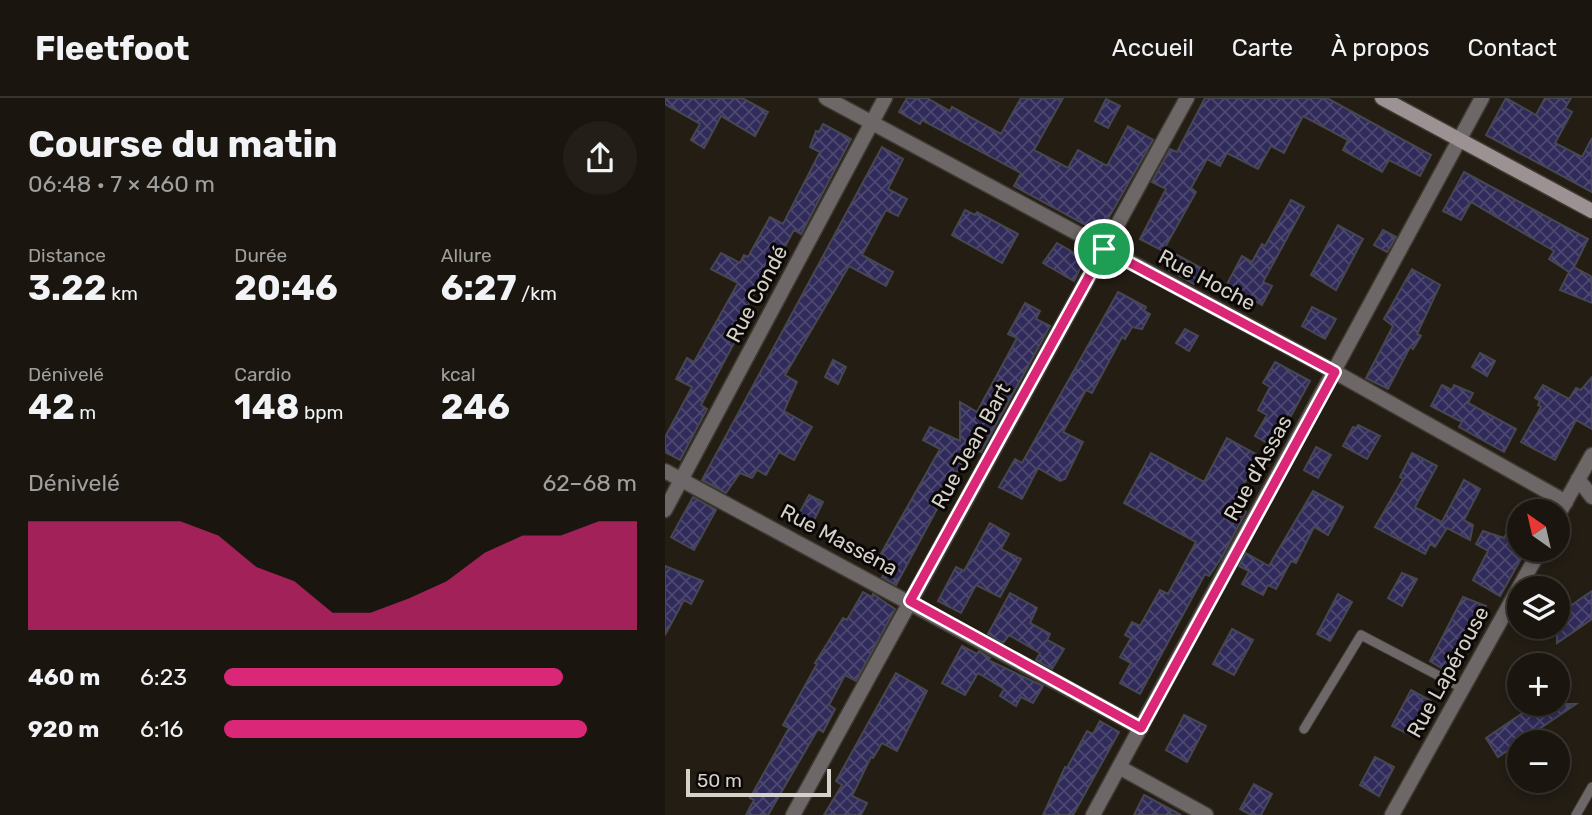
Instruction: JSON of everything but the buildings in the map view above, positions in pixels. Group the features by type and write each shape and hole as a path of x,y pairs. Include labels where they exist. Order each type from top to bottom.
{"street":[{"name":"Rue Hoche","path":"826,98 1335,372 1561,499"},
{"name":"Rue Condé","path":"665,510 885,98"},
{"name":"Rue Jean Bart","path":"793,815 1187,98"},
{"path":"1382,98 1592,211"},
{"name":"Rue d'Assas","path":"1093,815 1482,98"},
{"path":"1568,499 1592,454"},
{"name":"Rue Masséna","path":"665,471 1141,728"},
{"path":"1579,479 1592,497"},
{"name":"Rue Lapérouse","path":"1392,815 1533,562"},
{"path":"1119,767 1206,815"}],"lane":[{"path":"1304,729 1361,635 1462,688"},
{"path":"1576,815 1592,787"}],"route":[{"path":"1104,249 1335,372 1141,728 910,601 1104,249"}]}
